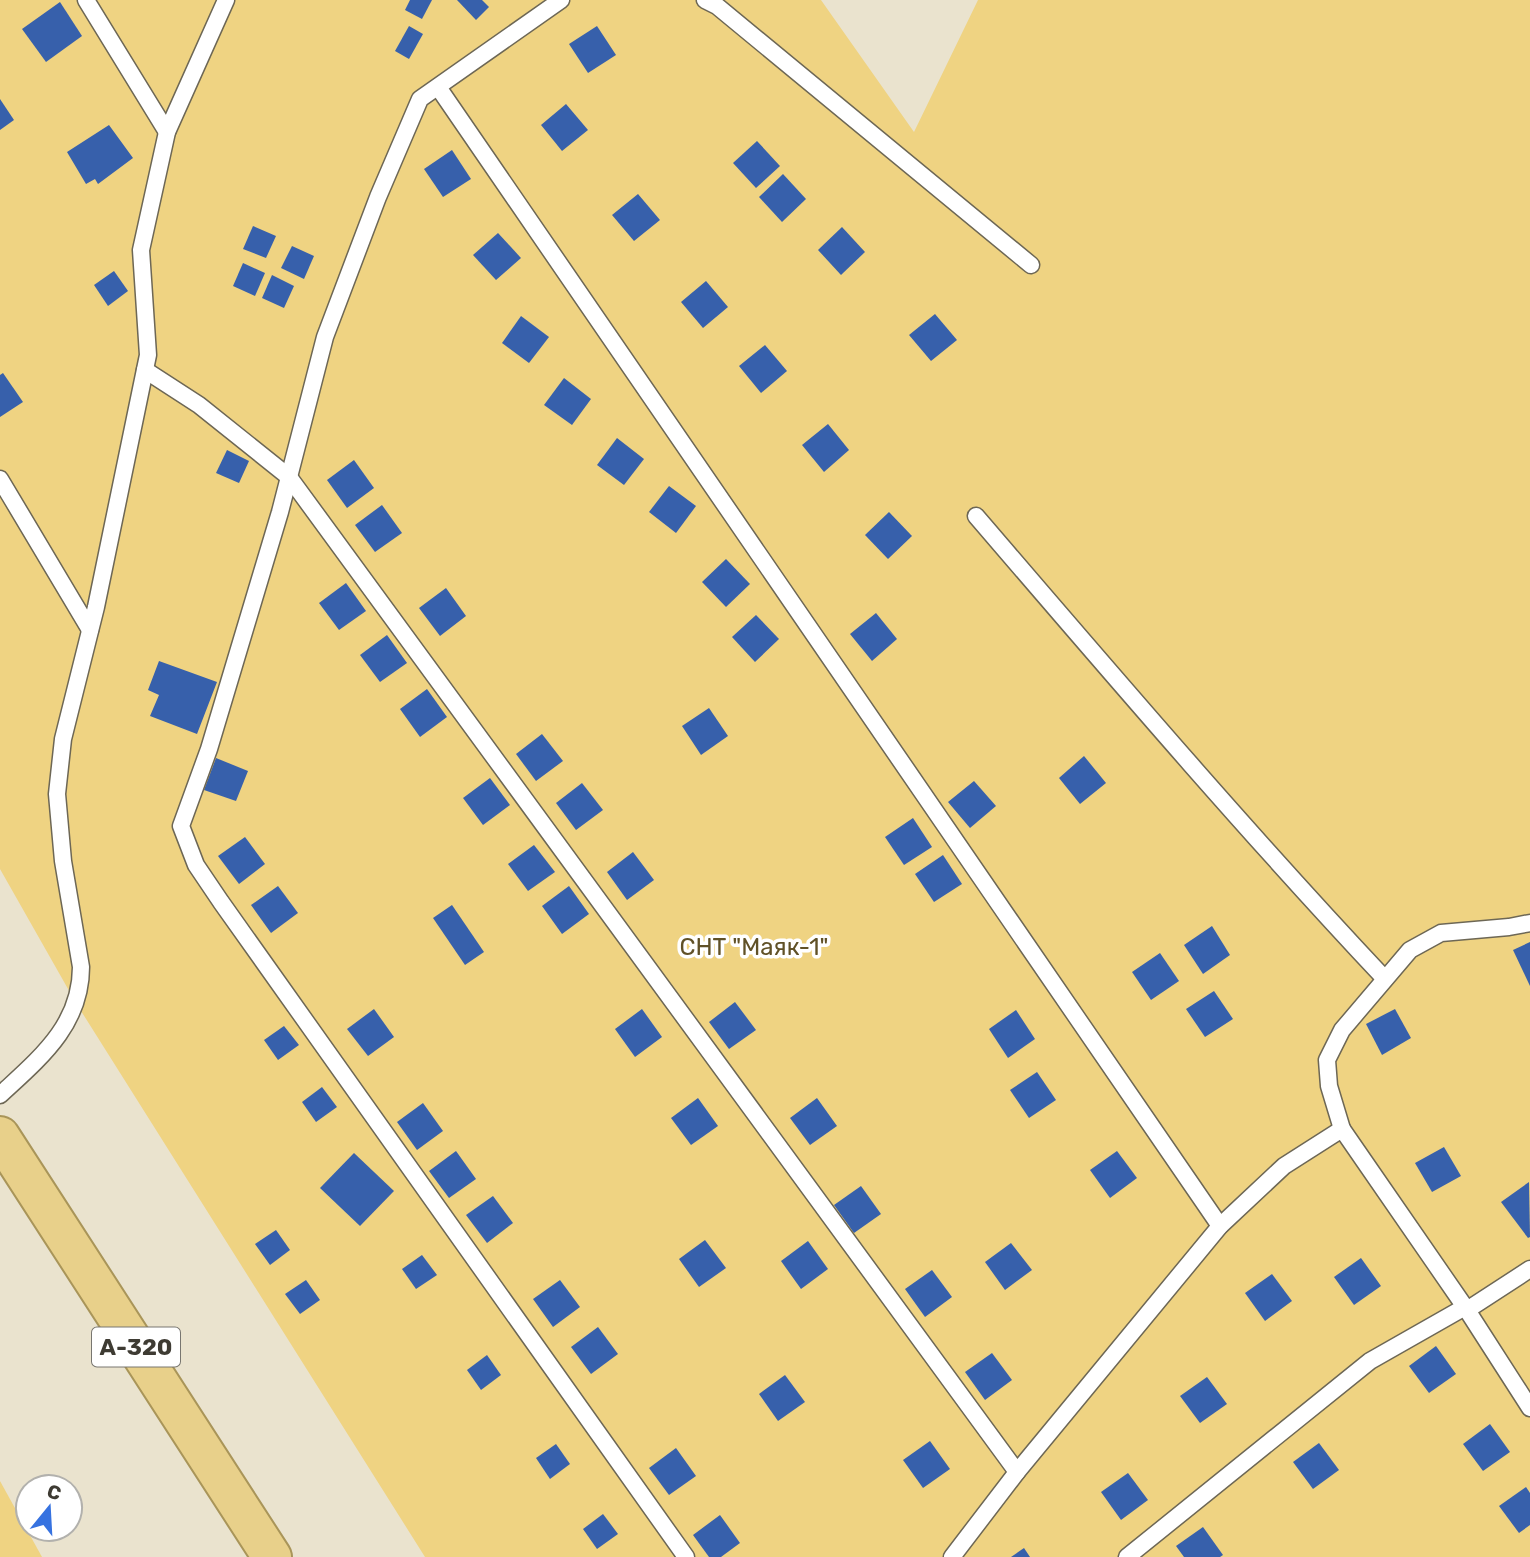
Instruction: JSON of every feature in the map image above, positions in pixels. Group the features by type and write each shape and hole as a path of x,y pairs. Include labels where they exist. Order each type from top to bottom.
{"highway":[{"name":"А-320","path":"0,1136 272,1557"}],"lane":[{"path":"86,0 167,132"},
{"path":"0,1095 39,1059 70,1020 81,983 81,967 63,861 57,794 64,739 148,355 141,250 167,132 226,0"},
{"path":"561,0 420,99 378,197 325,337 289,477 209,749 181,826 196,865 221,902 686,1557"},
{"path":"705,0 717,6 1031,265"},
{"path":"438,87 1220,1226"},
{"path":"145,370 199,405 289,477 1017,1472"},
{"path":"0,479 90,629"},
{"path":"975,516 1146,713 1385,979"},
{"path":"1530,923 1441,933 1410,950 1342,1030 1327,1060 1329,1086 1342,1129 1466,1309 1530,1408"},
{"path":"952,1557 1017,1472 1220,1226 1284,1166 1342,1129"},
{"path":"1127,1557 1370,1362 1466,1309 1530,1269"}],"green space":[{"name":"СНТ \"Маяк-1\"","path":"0,0 821,0 914,132 978,0 1530,0 1530,1557 425,1557 76,1003 0,869"},
{"path":"0,1481 14,1506 14,1543 34,1543 42,1557 0,1557"}],"building":[{"path":"410,0 432,0 422,19 405,10"},
{"path":"457,0 482,0 489,7 476,20"},
{"path":"60,2 82,36 46,62 22,29"},
{"path":"409,26 423,34 409,59 395,51"},
{"path":"597,26 616,55 588,73 569,44"},
{"path":"0,99 14,120 0,130"},
{"path":"566,104 588,130 562,151 541,125"},
{"path":"109,125 133,158 98,184 95,179 86,184 67,152"},
{"path":"757,141 780,166 756,188 733,163"},
{"path":"452,150 471,179 443,197 424,169"},
{"path":"783,174 806,199 782,222 759,197"},
{"path":"638,194 660,220 634,241 612,215"},
{"path":"253,226 276,236 266,258 243,249"},
{"path":"842,227 865,252 841,275 818,250"},
{"path":"498,233 521,258 496,280 473,255"},
{"path":"292,246 314,256 304,279 281,268"},
{"path":"243,263 265,273 255,296 233,286"},
{"path":"114,271 128,291 108,306 94,285"},
{"path":"272,275 294,286 284,308 262,298"},
{"path":"706,281 728,307 703,328 681,302"},
{"path":"935,314 957,340 931,361 909,335"},
{"path":"521,316 549,337 529,363 502,343"},
{"path":"765,345 787,371 761,393 739,366"},
{"path":"3,373 23,402 0,417 0,375"},
{"path":"564,378 591,399 572,425 544,405"},
{"path":"828,424 849,450 824,472 802,445"},
{"path":"617,438 644,459 624,485 597,465"},
{"path":"227,450 249,461 239,483 216,473"},
{"path":"354,460 374,488 347,508 327,480"},
{"path":"669,486 696,506 676,533 649,512"},
{"path":"382,505 402,533 375,552 355,525"},
{"path":"889,512 912,536 888,559 865,535"},
{"path":"726,559 750,584 726,607 702,582"},
{"path":"346,583 366,611 339,630 319,603"},
{"path":"446,588 466,616 440,636 419,608"},
{"path":"876,613 897,639 872,661 850,634"},
{"path":"756,615 779,639 755,662 732,637"},
{"path":"387,635 407,663 380,682 360,655"},
{"path":"159,661 217,682 197,734 150,716 159,695 148,690"},
{"path":"427,689 447,717 420,737 400,709"},
{"path":"709,708 728,736 701,755 682,726"},
{"path":"542,734 563,761 536,781 516,754"},
{"path":"1084,756 1106,783 1080,804 1059,778"},
{"path":"216,758 248,771 236,801 204,790"},
{"path":"490,778 510,805 483,825 463,798"},
{"path":"974,781 996,806 970,828 948,802"},
{"path":"582,783 603,810 576,830 556,803"},
{"path":"913,818 932,847 904,865 885,837"},
{"path":"245,837 265,864 239,884 218,856"},
{"path":"534,845 555,872 528,891 508,864"},
{"path":"633,852 654,880 627,900 607,872"},
{"path":"943,855 962,884 934,902 915,874"},
{"path":"278,886 298,913 271,933 251,905"},
{"path":"569,886 589,914 562,934 542,906"},
{"path":"452,905 484,952 465,965 433,918"},
{"path":"1212,926 1230,955 1203,974 1184,945"},
{"path":"1530,942 1530,986 1513,950"},
{"path":"1160,953 1179,981 1151,1000 1132,972"},
{"path":"1214,991 1233,1019 1205,1037 1186,1009"},
{"path":"735,1002 756,1030 729,1049 709,1022"},
{"path":"374,1009 394,1037 368,1056 347,1029"},
{"path":"642,1009 662,1037 635,1057 615,1029"},
{"path":"1395,1009 1411,1038 1382,1055 1366,1024"},
{"path":"1016,1010 1035,1039 1008,1058 989,1029"},
{"path":"284,1026 299,1045 278,1060 264,1040"},
{"path":"1037,1072 1056,1100 1029,1118 1010,1090"},
{"path":"322,1087 337,1107 316,1122 302,1102"},
{"path":"698,1098 718,1126 691,1145 671,1118"},
{"path":"817,1098 837,1126 810,1145 790,1118"},
{"path":"423,1103 443,1131 417,1150 397,1122"},
{"path":"1444,1147 1461,1176 1432,1192 1415,1163"},
{"path":"456,1151 476,1179 449,1198 429,1171"},
{"path":"1117,1151 1137,1178 1110,1198 1090,1170"},
{"path":"354,1153 394,1191 360,1226 320,1188"},
{"path":"1529,1182 1530,1237 1528,1238 1501,1202"},
{"path":"861,1186 881,1214 854,1233 834,1205"},
{"path":"493,1196 513,1223 487,1243 466,1215"},
{"path":"276,1230 290,1250 270,1265 255,1244"},
{"path":"705,1240 726,1268 699,1287 679,1259"},
{"path":"808,1241 828,1269 801,1289 781,1261"},
{"path":"1011,1243 1032,1270 1005,1290 985,1262"},
{"path":"422,1255 437,1275 416,1289 402,1269"},
{"path":"1361,1258 1381,1286 1354,1305 1334,1277"},
{"path":"932,1270 952,1297 925,1317 905,1289"},
{"path":"1272,1274 1292,1301 1265,1321 1245,1293"},
{"path":"306,1280 320,1300 300,1314 285,1294"},
{"path":"560,1280 580,1307 553,1327 533,1299"},
{"path":"598,1327 618,1354 591,1374 571,1347"},
{"path":"1436,1346 1456,1374 1429,1393 1409,1366"},
{"path":"992,1353 1012,1380 985,1400 965,1372"},
{"path":"487,1355 501,1375 481,1390 467,1370"},
{"path":"785,1375 805,1402 778,1421 759,1394"},
{"path":"1207,1377 1227,1404 1200,1423 1180,1396"},
{"path":"1490,1424 1510,1452 1483,1471 1463,1444"},
{"path":"930,1441 950,1469 923,1488 903,1460"},
{"path":"1319,1443 1339,1470 1313,1489 1293,1462"},
{"path":"556,1444 570,1464 550,1479 536,1458"},
{"path":"676,1448 696,1476 669,1495 649,1468"},
{"path":"1128,1473 1148,1500 1121,1520 1101,1492"},
{"path":"1526,1487 1530,1493 1530,1525 1519,1533 1499,1506"},
{"path":"603,1514 618,1534 597,1549 583,1529"},
{"path":"720,1515 740,1543 721,1557 709,1557 693,1535"},
{"path":"1203,1527 1223,1555 1184,1557 1176,1546"},
{"path":"1024,1548 1030,1557 1011,1557"}]}
